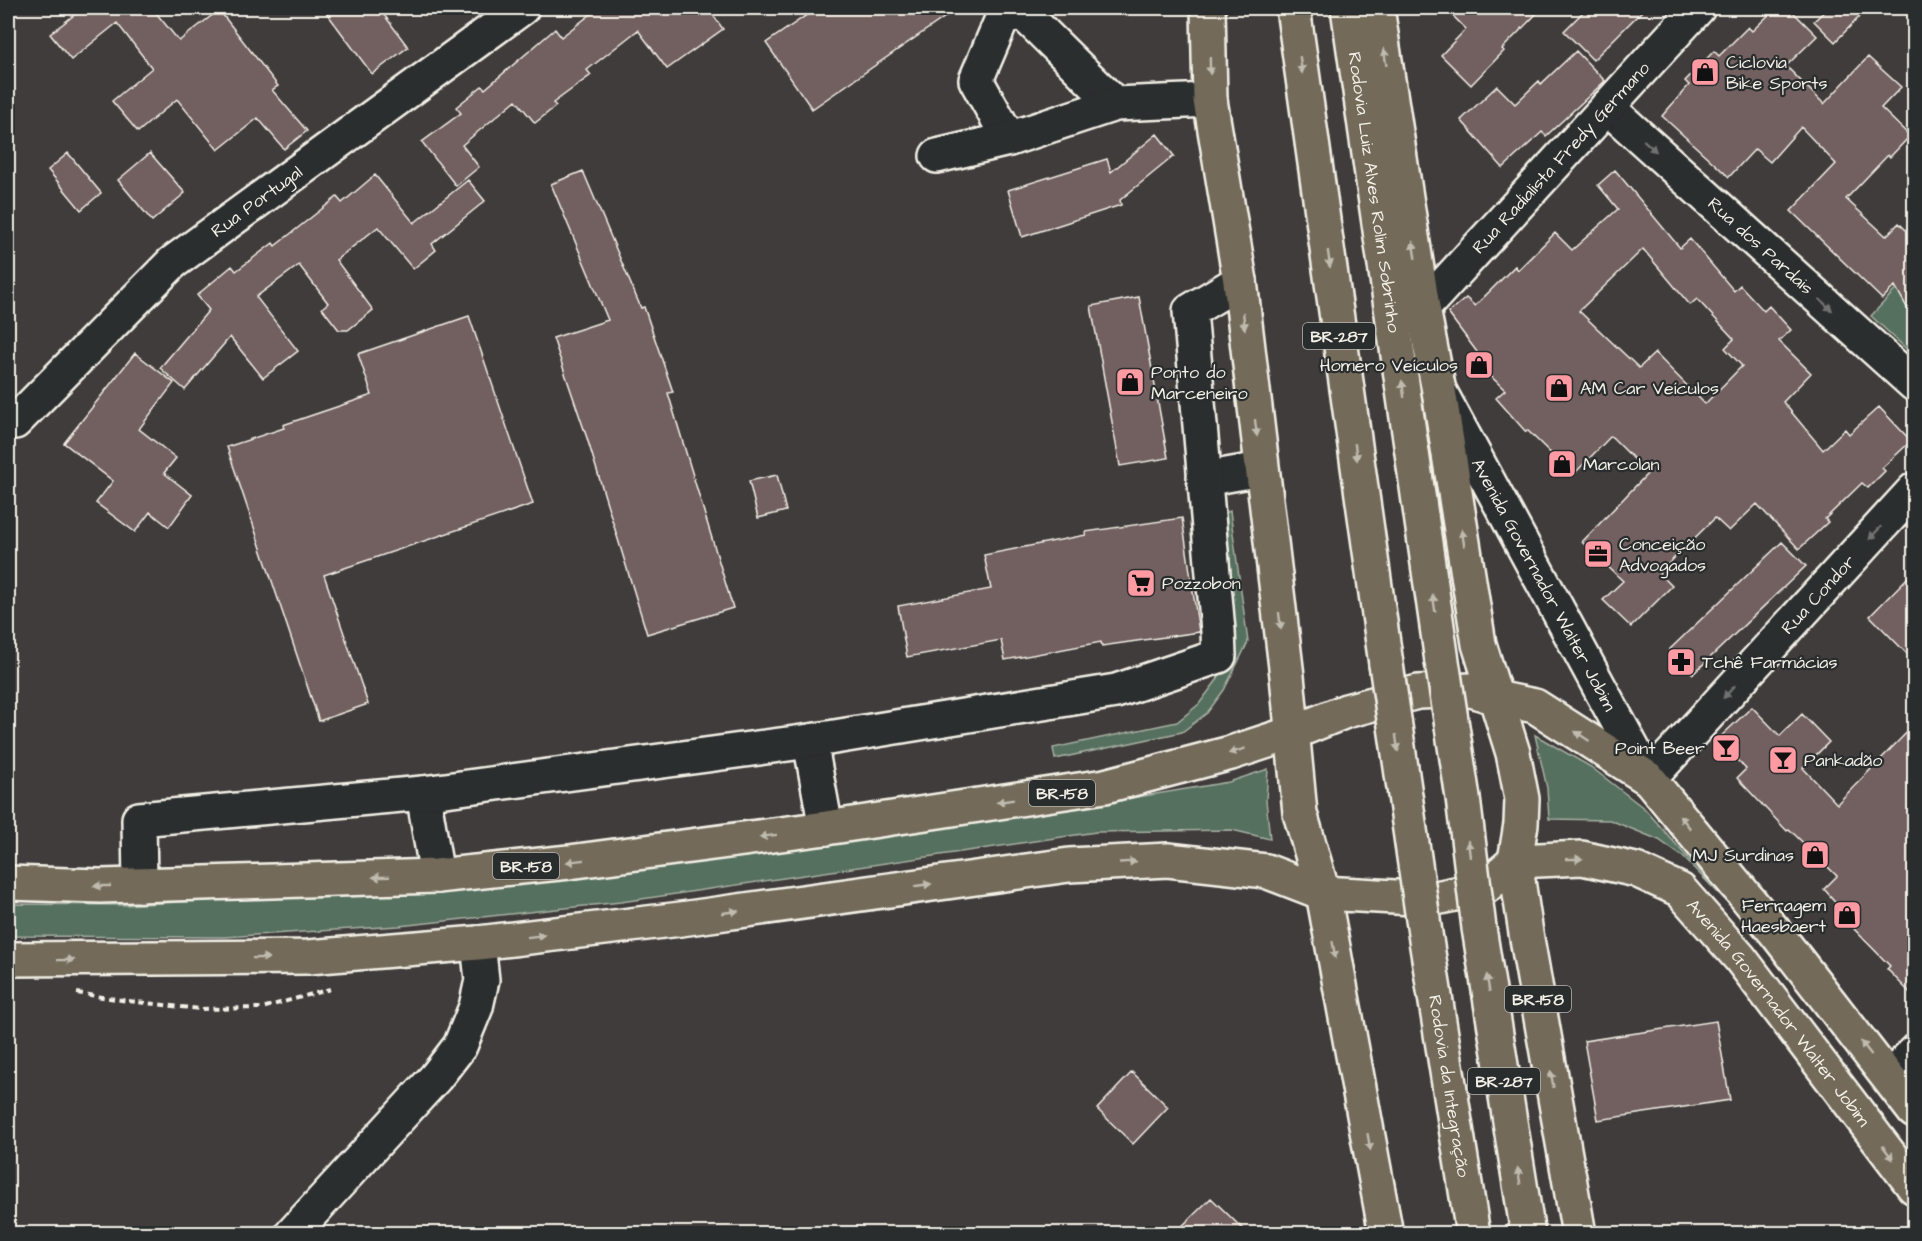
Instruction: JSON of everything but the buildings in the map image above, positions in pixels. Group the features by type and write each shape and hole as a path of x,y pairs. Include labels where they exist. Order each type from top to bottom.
{"main road":[{"path":"1208,8 1210,100 1240,281 1300,813 1323,893 1386,1233"},
{"name":"Rodovia da Integração","path":"1293,8 1426,940 1473,1233"},
{"name":"Rodovia Luiz Alves Rolim Sobrinho","path":"1348,8 1463,798 1479,928 1528,1233"},
{"path":"1377,8 1423,308 1439,391 1479,644 1496,698"},
{"name":"BR-158","path":"8,883 100,886 437,876 569,862 826,828 1105,786 1231,753 1292,734 1346,711 1418,692 1472,690 1496,698 1513,753 1521,799 1521,824 1515,861 1579,1233"},
{"name":"Avenida Governador Walter Jobim","path":"1496,698 1536,706 1649,779 1776,933 1914,1111"},
{"name":"Avenida Governador Walter Jobim","path":"1515,861 1582,858 1636,870 1680,890 1740,958 1914,1187"},
{"path":"8,959 308,957 478,942 681,919 1069,865 1168,860 1266,871 1323,893 1431,899 1484,888 1515,861"}],"street":[{"name":"Rua Portugal","path":"15,422 172,263 522,8"},
{"name":"Rua Radialista Fredy Germano","path":"1423,308 1698,8"},
{"path":"1009,139 976,80 1002,19 1022,11 1115,104"},
{"path":"937,156 1009,139 1115,104 1210,100"},
{"name":"Rua dos Pardais","path":"1607,107 1914,384"},
{"path":"140,885 139,819 423,793 810,741 1116,691 1219,656 1190,311 1240,281"},
{"name":"Avenida Governador Walter Jobim","path":"1439,391 1649,779"},
{"path":"1204,479 1261,469"},
{"name":"Rua Condor","path":"1649,779 1914,490"},
{"path":"810,741 826,828"},
{"path":"423,793 437,876"},
{"path":"292,1233 436,1077 460,1046 476,1007 482,980 478,942"},
{"path":"1890,1079 1914,1052"}],"green space":[{"path":"1914,270 1914,356 1871,316"},
{"path":"1230,511 1248,642 1224,690 1207,713 1182,732 1055,759 1053,748 1177,722 1199,704 1217,680 1236,640 1219,515"},
{"path":"1535,735 1591,767 1645,809 1724,899 1683,857 1659,840 1610,820 1549,819 1547,788"},
{"path":"1268,769 1266,800 1270,839 1232,830 1096,832 621,902 399,926 224,937 8,936 8,904 124,905 295,896 618,869 1089,805 1229,782"}],"place":[{"name":"Ciclovia Bike Sports","path":"1705,72"},
{"name":"Homero Veículos","path":"1479,365"},
{"name":"Ponto do Marceneiro","path":"1130,382"},
{"name":"AM Car Veículos","path":"1559,388"},
{"name":"Marcolan","path":"1562,464"},
{"name":"Conceição Advogados","path":"1598,554"},
{"name":"Pozzobon","path":"1141,583"},
{"name":"Tchê Farmácias","path":"1681,662"},
{"name":"Point Beer","path":"1726,748"},
{"name":"Pankadão","path":"1783,760"},
{"name":"MJ Surdinas","path":"1815,855"},
{"name":"Ferragem Haesbaert","path":"1847,915"}]}
